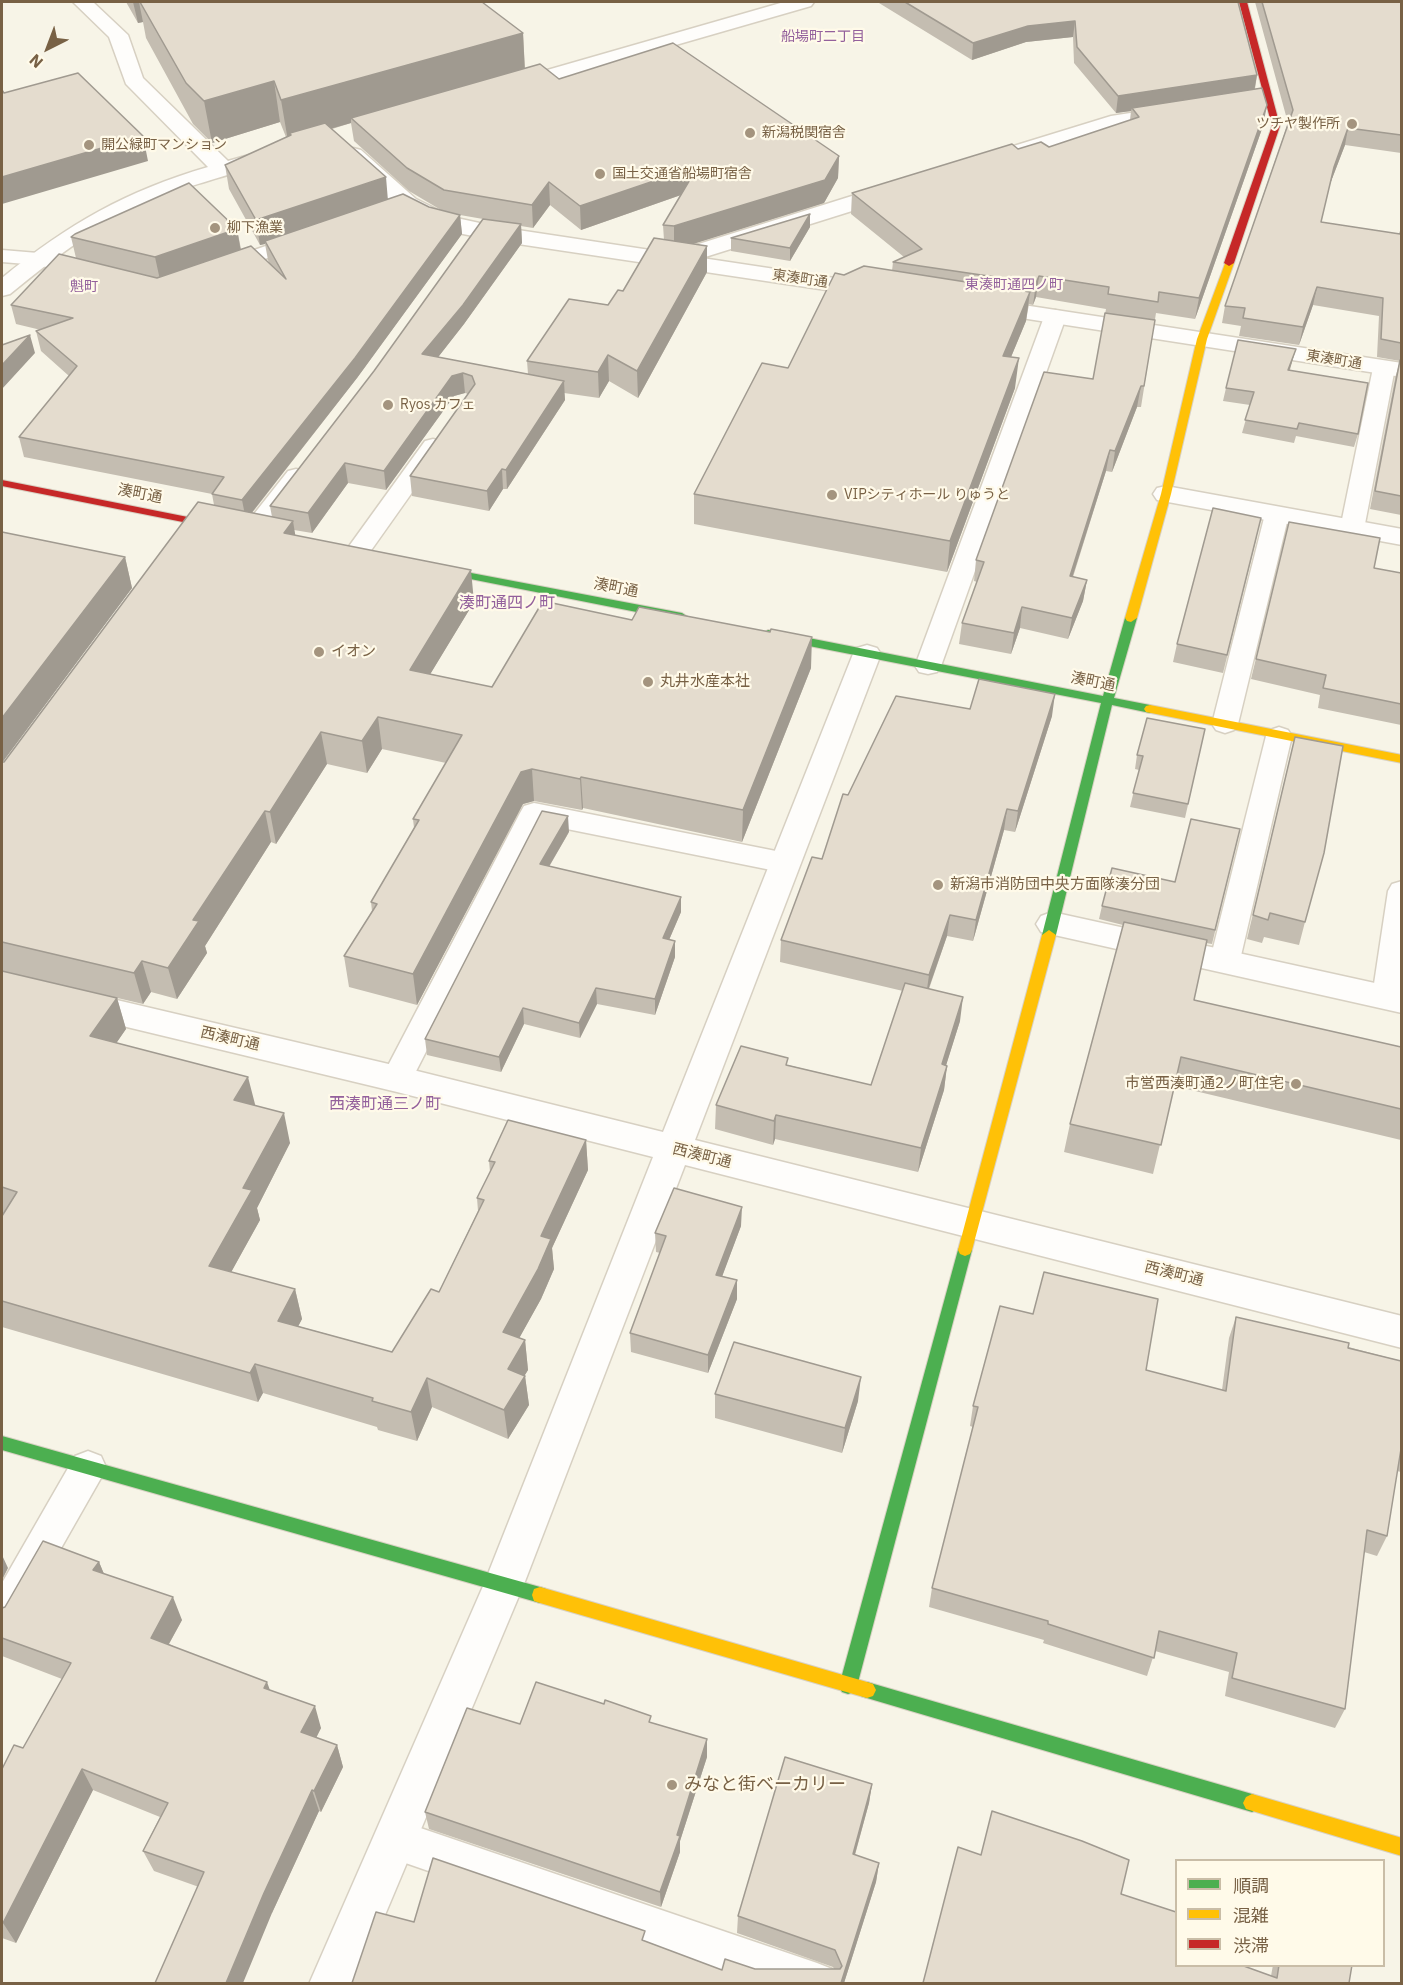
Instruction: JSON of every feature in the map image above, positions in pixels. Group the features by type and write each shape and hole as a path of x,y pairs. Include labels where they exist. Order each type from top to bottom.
{"street":[{"path":"82,2 118,35 133,80 223,169"},
{"path":"495,91 804,2"},
{"path":"848,1686 974,1223 1107,701 1166,494 1202,339 1276,126 1243,2"},
{"path":"118,35 141,31"},
{"path":"1246,101 1269,98"},
{"path":"984,163 1119,121 1200,108"},
{"name":"東湊町通","path":"334,138 408,203 440,221 478,230 892,293"},
{"path":"2,289 38,259 101,218 136,200 223,169 290,150"},
{"path":"670,260 917,184"},
{"name":"東湊町通","path":"962,303 1393,369"},
{"name":"湊町通","path":"2,483 190,531 257,535"},
{"path":"1166,494 1401,537"},
{"name":"湊町通","path":"411,565 692,620"},
{"name":"湊町通","path":"750,631 1401,759"},
{"path":"332,1983 504,1584 867,654"},
{"path":"1052,924 1225,960 1394,999"},
{"name":"西湊町通","path":"2,985 397,1079 1401,1332"},
{"path":"2,1443 504,1584 1401,1847"}],"lane":[{"path":"385,210 408,203"},
{"path":"206,273 329,230"},
{"path":"464,249 478,230"},
{"path":"2,256 38,259 83,270"},
{"path":"928,666 1055,317"},
{"path":"1352,529 1393,369"},
{"path":"356,554 444,430"},
{"path":"257,535 309,459"},
{"path":"1226,724 1277,514"},
{"path":"1225,960 1279,736"},
{"path":"397,1079 534,813 786,863"},
{"path":"1394,999 1401,891"},
{"path":"2,1617 88,1467"},
{"path":"394,1839 817,1983"}],"building":[{"path":"140,2 482,2 523,33 281,100 274,81 204,101 186,83"},
{"path":"905,2 1238,2 1257,75 1118,96 1077,47 1075,21 1028,26 973,43"},
{"path":"1262,2 1401,2 1401,135 1348,128 1334,167 1321,222 1400,234 1401,230 1401,343 1381,339 1383,298 1317,287 1303,327 1243,318 1245,308 1225,306 1293,110"},
{"path":"673,43 839,156 825,180 674,226 663,225 698,166 580,206 549,182 532,205 444,190 407,168 351,118 540,64 559,79"},
{"path":"78,73 143,136 2,177 2,90 4,93"},
{"path":"1262,88 1267,105 1199,298 1159,292 1158,302 1108,294 1109,287 1039,276 1036,283 893,262 922,249 852,193 1012,144 1018,149 1041,142 1049,147 1139,117 1132,108"},
{"path":"325,123 386,177 256,220 225,165 291,135 290,133"},
{"path":"189,183 237,229 155,257 71,237 75,234"},
{"path":"403,194 429,207 460,215 355,358 242,500 212,494 224,477 19,437 77,366 36,331 73,318 11,305 59,254 157,278 251,246 286,279 265,241"},
{"path":"810,214 790,248 731,238"},
{"path":"483,219 521,224 463,305 422,354 564,381 506,470 502,469 487,491 410,476 475,384 472,376 463,373 452,376 384,471 345,463 308,513 270,506 374,371"},
{"path":"654,238 707,246 637,371 608,355 598,372 527,361 569,299 608,305 618,290 623,291"},
{"path":"864,266 1030,292 1003,356 1019,358 950,541 694,494 762,363 788,368 835,273 844,275"},
{"path":"1105,313 1155,320 1144,386 1141,386 1115,451 1110,450 1070,576 1087,580 1072,618 1022,607 1014,633 962,623 984,562 976,560 1044,372 1093,379"},
{"path":"30,335 2,365 2,345"},
{"path":"1238,340 1296,349 1288,370 1368,383 1358,434 1299,423 1297,429 1245,420 1254,392 1226,388"},
{"path":"1401,361 1401,496 1375,491"},
{"path":"198,502 293,521 284,533 471,570 410,670 492,687 543,601 632,620 639,607 770,632 771,629 812,637 743,810 581,777 580,779 532,769 521,772 413,974 344,956 377,904 371,902 419,820 413,819 462,735 378,717 362,741 321,732 270,812 265,811 193,920 199,921 168,968 142,961 134,973 2,942 2,762"},
{"path":"1213,508 1261,518 1227,655 1177,644"},
{"path":"1289,522 1380,538 1374,568 1401,573 1401,704 1323,688 1326,675 1256,659"},
{"path":"2,532 125,557 2,718"},
{"path":"979,679 1055,694 1018,811 1007,809 976,920 950,915 929,975 781,940 812,857 822,859 843,794 848,795 896,696 970,709"},
{"path":"1147,718 1205,729 1188,804 1133,793 1143,756 1137,755"},
{"path":"1295,737 1343,746 1324,853 1305,922 1270,913 1268,920 1253,915"},
{"path":"542,811 568,816 540,864 681,897 663,938 675,941 655,999 596,988 579,1023 523,1008 499,1057 425,1039"},
{"path":"1191,819 1240,829 1215,930 1102,906 1112,868 1175,882"},
{"path":"1124,922 1207,940 1194,1000 1401,1047 1401,1109 1181,1057 1161,1145 1070,1124"},
{"path":"2,971 117,998 90,1036 248,1077 234,1100 284,1113 243,1188 252,1190 209,1266 295,1289 278,1321 392,1352 431,1289 439,1292 484,1200 477,1198 495,1162 489,1161 508,1120 586,1140 541,1236 551,1239 538,1269 503,1332 525,1340 508,1369 525,1376 504,1410 427,1378 411,1412 372,1401 373,1398 255,1364 250,1373 2,1301 2,1216 17,1192 2,1187"},
{"path":"905,983 963,997 942,1064 947,1066 921,1148 776,1115 774,1121 716,1105 741,1046 788,1058 786,1065 871,1085"},
{"path":"674,1188 742,1207 716,1275 737,1280 708,1355 630,1333 666,1236 655,1233"},
{"path":"1044,1272 1158,1299 1146,1370 1226,1391 1236,1317 1349,1343 1348,1348 1401,1361 1401,1449 1387,1536 1367,1530 1345,1709 1232,1678 1237,1653 1159,1631 1154,1658 1048,1624 1048,1621 932,1588 978,1407 973,1406 1000,1306 1033,1314"},
{"path":"734,1342 861,1377 845,1428 715,1394"},
{"path":"43,1541 99,1562 93,1570 173,1597 151,1638 267,1682 264,1688 315,1706 301,1732 337,1745 314,1791 312,1790 264,1893 226,1983 155,1983 204,1872 143,1851 168,1803 82,1769 2,1923 2,1769 14,1745 23,1748 71,1663 2,1638 2,1608 5,1607"},
{"path":"536,1682 604,1704 605,1700 651,1716 649,1722 707,1739 677,1835 680,1836 660,1892 425,1812 467,1708 520,1724"},
{"path":"785,1757 872,1784 853,1854 879,1863 841,1983 352,1983 376,1912 414,1922 433,1858 645,1931 642,1940 722,1970 725,1959 755,1969 840,1969 842,1966 835,1950 738,1916"},
{"path":"992,1811 1082,1841 1129,1860 1121,1894 1175,1912 1175,1967 1247,1967 1277,1978 1279,1967 1352,1967 1349,1983 923,1983 958,1847 981,1855"}],"traffic: fast":[{"path":"429,568 682,617"},
{"path":"1049,935 1107,701 1131,618"},
{"path":"768,634 1150,709"},
{"path":"848,1686 965,1250"},
{"path":"2,1443 540,1595"},
{"path":"867,1690 1252,1803"}],"traffic: slow":[{"path":"1131,618 1166,494 1202,339 1229,263"},
{"path":"1150,709 1402,759"},
{"path":"965,1250 1049,935"},
{"path":"540,1595 867,1690"},
{"path":"1252,1803 1402,1847"}],"traffic: jam":[{"path":"1229,263 1276,126 1243,2"},
{"path":"2,483 228,528"}],"place":[{"name":"ツチヤ製作所","path":"1352,124"},
{"name":"新潟税関宿舎","path":"750,133"},
{"name":"開公緑町マンション","path":"89,145"},
{"name":"国土交通省船場町宿舎","path":"600,174"},
{"name":"柳下漁業","path":"215,228"},
{"name":"Ryos カフェ","path":"388,405"},
{"name":"VIPシティホール りゅうと","path":"832,495"},
{"name":"イオン","path":"319,652"},
{"name":"丸井水産本社","path":"648,682"},
{"name":"新潟市消防団中央方面隊湊分団","path":"938,885"},
{"name":"市営西湊町通2ノ町住宅","path":"1296,1084"},
{"name":"みなと街ベーカリー","path":"672,1785"}],"district":[{"name":"船場町二丁目","path":"823,37"},
{"name":"東湊町通四ノ町","path":"1014,285"},
{"name":"魁町","path":"84,287"},
{"name":"湊町通四ノ町","path":"507,603"},
{"name":"西湊町通三ノ町","path":"385,1104"}]}
